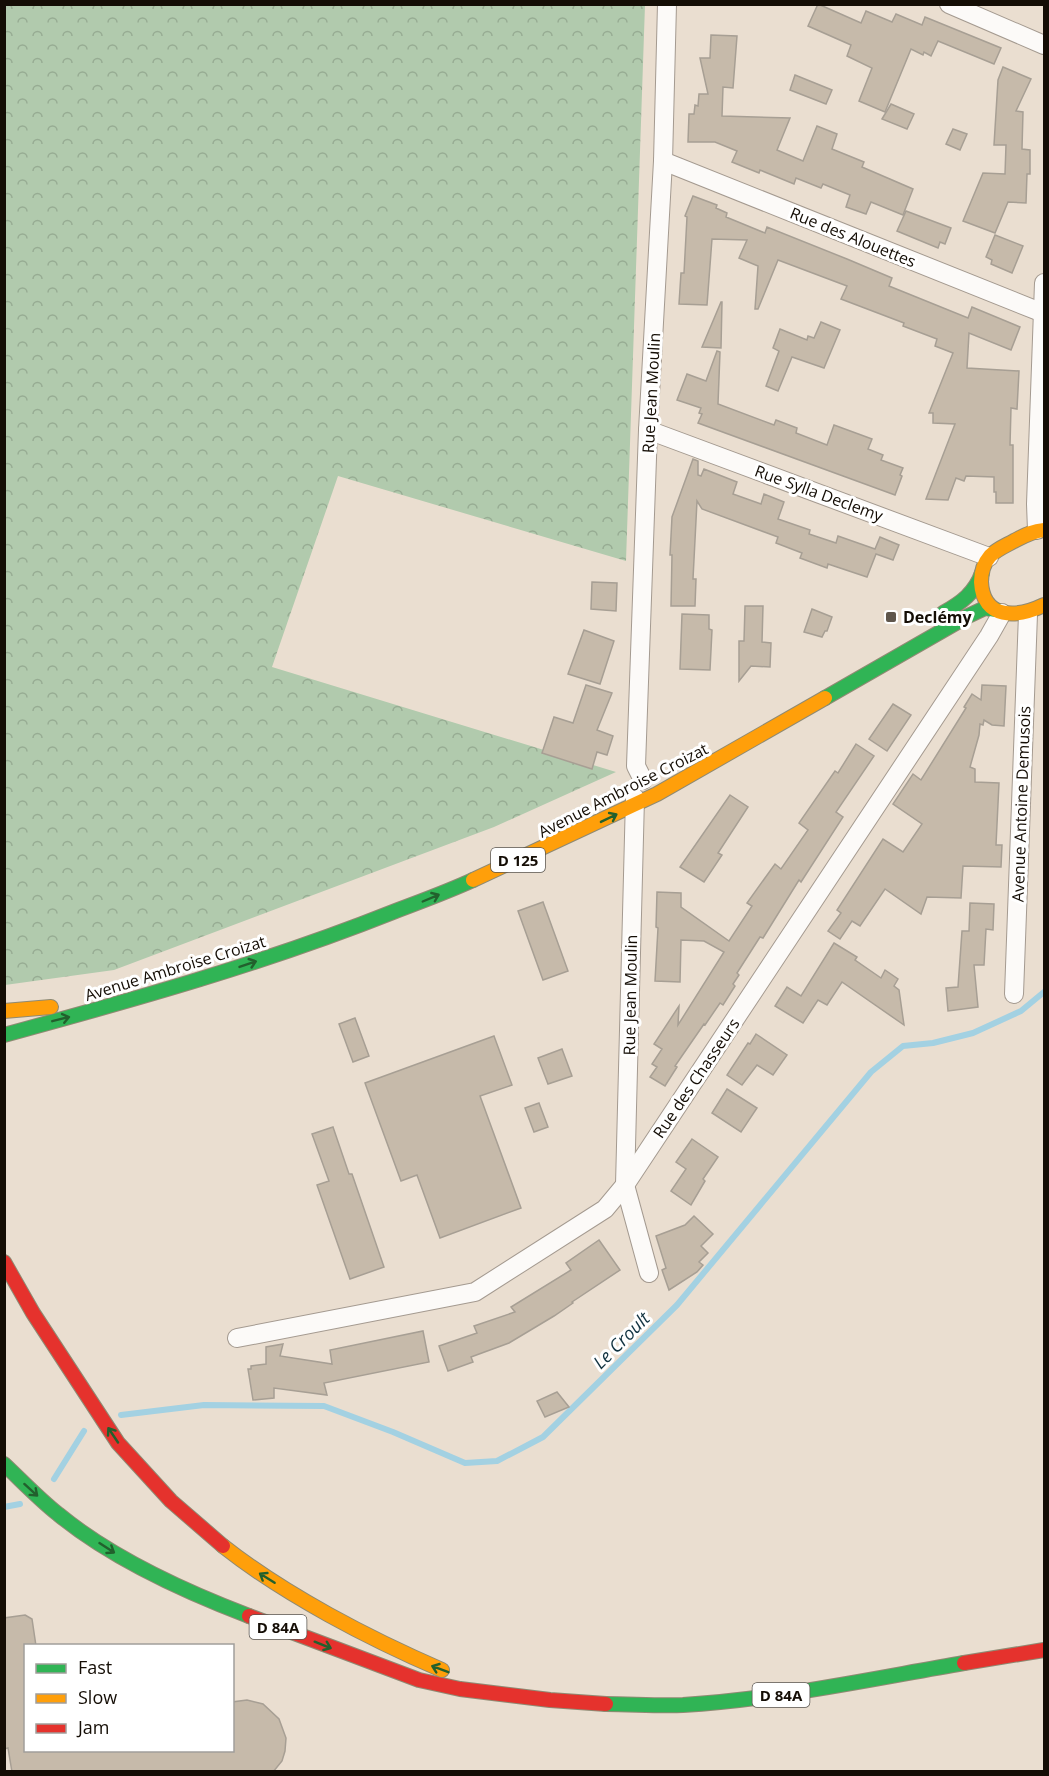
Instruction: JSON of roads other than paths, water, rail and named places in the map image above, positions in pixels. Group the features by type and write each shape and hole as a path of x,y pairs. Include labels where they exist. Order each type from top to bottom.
{"main road":[{"path":"928,622 971,594 979,583 985,565 1015,540 1041,530"},
{"path":"985,565 982,594 989,604 999,611"},
{"name":"Avenue Ambroise Croizat","path":"4,1035 170,990 346,931 464,884 634,806 968,616 985,608 1012,616 1036,610"},
{"name":"Avenue Ambroise Croizat","path":"622,790 648,778"},
{"name":"Avenue Ambroise Croizat","path":"4,1011 71,1003 195,968 262,945"},
{"name":"D 84A","path":"4,1262 38,1320 117,1442 150,1480 204,1533 254,1570 338,1619 425,1663 514,1695"},
{"name":"D 84A","path":"4,1464 59,1515 83,1533 125,1559 174,1584 227,1608 419,1680 460,1689 598,1704 681,1705 789,1693 1044,1650"}],"street":[{"name":"Rue Jean Moulin","path":"648,778 636,766 648,430 663,161 668,4"},
{"path":"949,4 1044,45"},
{"name":"Rue des Alouettes","path":"663,161 1043,313"},
{"path":"1041,530 1036,504 1044,283"},
{"name":"Rue Sylla Declemy","path":"648,430 985,565"},
{"name":"Avenue Antoine Demusois","path":"1014,994 1036,610"},
{"name":"Rue des Chasseurs","path":"237,1338 475,1292 605,1209 625,1185 989,636 999,611"},
{"path":"634,806 634,800 640,793 667,782 728,746 739,730"},
{"name":"Rue Jean Moulin","path":"634,806 625,1185 649,1273"}],"waterway":[{"name":"Le Croult","path":"121,1415 204,1405 324,1406 465,1463 497,1461 543,1437 677,1305 871,1072 903,1046 933,1043 973,1033 1021,1011 1044,992"},
{"name":"Le Croult","path":"54,1479 84,1431"},
{"name":"Le Croult","path":"4,1507 20,1504"}],"place":[{"name":"Declémy","path":"891,617"}]}
